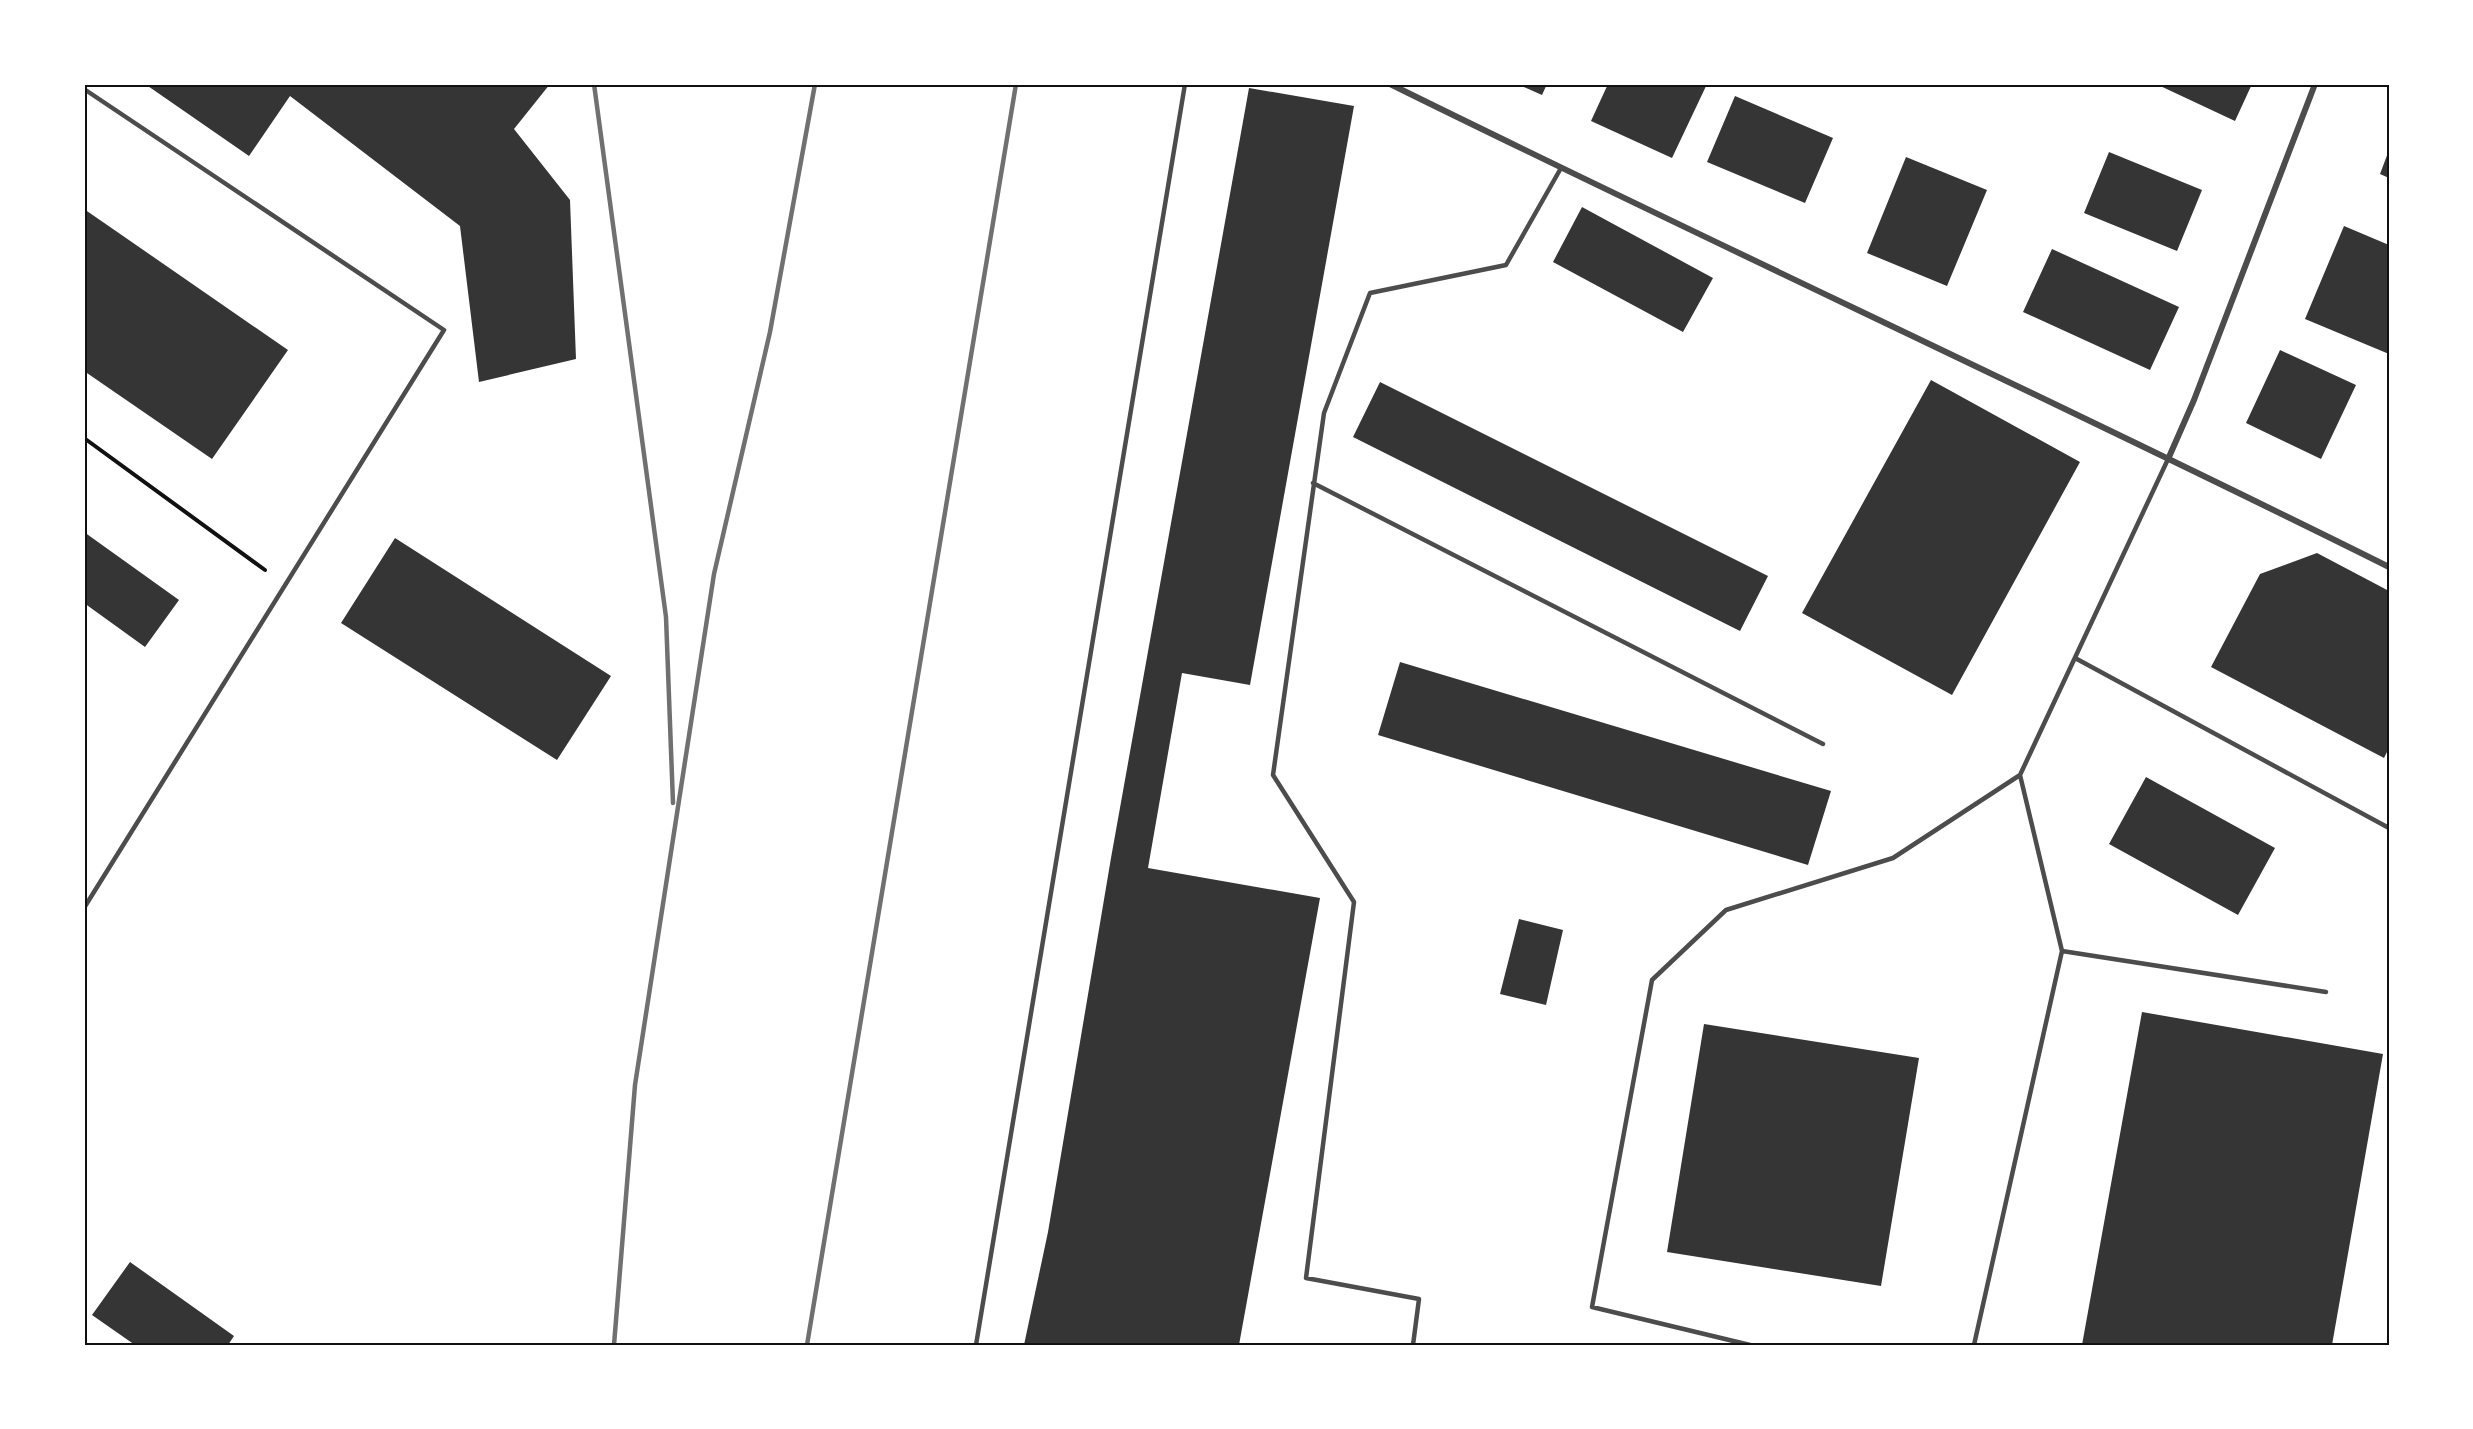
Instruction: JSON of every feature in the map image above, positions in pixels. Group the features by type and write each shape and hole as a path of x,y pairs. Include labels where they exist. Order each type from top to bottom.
{"street":[{"path":"1390,84 1561,168 2169,457 2389,567"},
{"path":"2169,457 2194,400 2315,84"}],"lane":[{"path":"976,1345 1185,84"},
{"path":"84,89 444,330 84,908"},
{"path":"1413,1345 1419,1299 1306,1278 1354,902 1273,775 1324,413 1370,293 1506,265 1561,168"},
{"path":"1750,1345 1592,1307 1652,980 1726,910 1893,858 2020,775 2169,457"},
{"path":"1314,483 1823,744"},
{"path":"2075,658 2389,828"},
{"path":"1974,1345 2062,951 2020,775"},
{"path":"2062,951 2326,992"}],"path":[{"path":"84,438 285,585"}],"building":[{"path":"145,84 550,84 514,129 570,200 576,359 479,382 460,226 290,96 249,156"},
{"path":"1517,84 1547,84 1542,95"},
{"path":"1608,84 1707,84 1672,158 1591,121"},
{"path":"2156,84 2252,84 2235,121"},
{"path":"1249,88 1354,106 1250,685 1182,673 1148,868 1320,898 1239,1345 1024,1345 1048,1232 1111,858"},
{"path":"1735,96 1833,138 1805,203 1707,162"},
{"path":"2389,150 2389,178 2380,174"},
{"path":"2109,152 2202,190 2177,251 2084,213"},
{"path":"1906,157 1987,190 1947,286 1867,253"},
{"path":"1582,207 1713,278 1683,332 1553,262"},
{"path":"84,209 288,350 212,459 84,371"},
{"path":"2344,226 2389,245 2389,354 2305,319"},
{"path":"2052,249 2179,307 2150,370 2023,312"},
{"path":"2280,350 2356,385 2321,459 2246,423"},
{"path":"1931,380 2080,462 1952,695 1802,613"},
{"path":"1380,382 1768,576 1740,631 1353,437"},
{"path":"84,532 179,600 145,647 84,603"},
{"path":"395,538 611,676 557,760 341,623"},
{"path":"2317,553 2389,591 2389,748 2384,758 2211,667 2260,574"},
{"path":"1400,662 1831,791 1808,865 1378,735"},
{"path":"2146,777 2275,848 2238,915 2109,844"},
{"path":"1519,919 1563,930 1546,1005 1500,994"},
{"path":"2142,1012 2383,1054 2332,1345 2082,1345"},
{"path":"1704,1024 1919,1058 1881,1286 1667,1252"},
{"path":"130,1262 234,1336 228,1345 135,1345 92,1315"}],"railway":[{"path":"594,84 666,617 673,803"},
{"path":"614,1345 635,1085 714,574 770,332 815,84"},
{"path":"807,1345 1016,84"}]}
